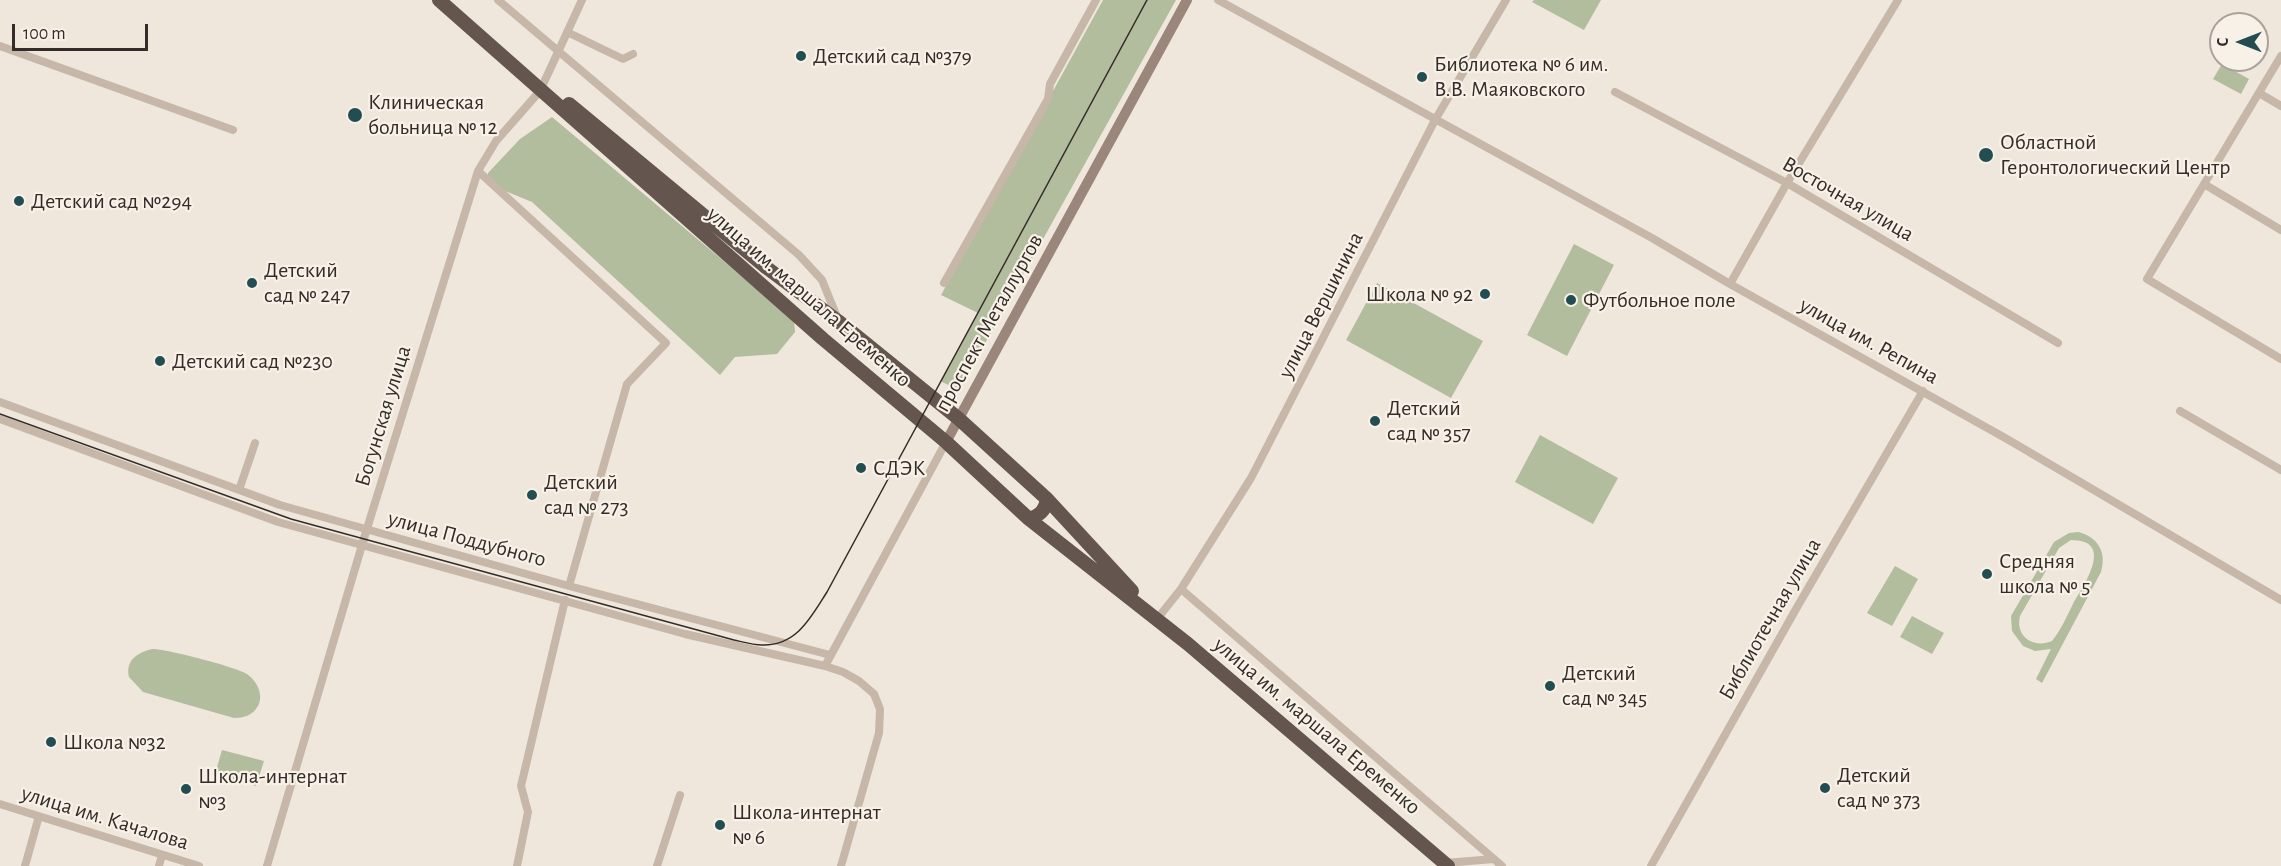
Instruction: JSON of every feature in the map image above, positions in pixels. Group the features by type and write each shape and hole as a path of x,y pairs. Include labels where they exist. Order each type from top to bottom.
{"highway":[{"name":"улица им. маршала Еременко","path":"439,0 542,87 767,268 838,321 959,418 1047,499 1157,620"},
{"name":"улица им. маршала Еременко","path":"452,0 542,87 823,339 946,442 1029,519 1157,620 1301,739 1446,864"},
{"path":"823,339 824,331 830,324 838,321"},
{"path":"1029,519 1038,516 1046,508 1047,499"}],"main road":[{"name":"проспект Металлургов","path":"946,442 1187,0"}],"street":[{"path":"498,0 799,255 822,280 838,321"},
{"name":"Богунская улица","path":"267,866 362,545 478,171 496,141 542,87 582,0"},
{"path":"944,283 1048,99 1050,84 1096,0"},
{"name":"улица им. Репина","path":"1218,0 1652,238 2281,600"},
{"name":"улица Вершинина","path":"1157,620 1181,589 1253,475 1435,120 1506,0"},
{"path":"1730,284 1787,183 1898,0"},
{"path":"567,32 623,58 633,54"},
{"path":"0,46 233,130"},
{"path":"2281,56 2147,279 2281,359"},
{"name":"Восточная улица","path":"1616,93 1787,183 2058,343"},
{"path":"2259,93 2281,106"},
{"path":"478,171 666,343 627,384 569,586"},
{"path":"2204,184 2281,230"},
{"name":"Библиотечная улица","path":"1651,866 1796,609 1923,392"},
{"name":"улица Поддубного","path":"0,402 280,505 569,586 830,655"},
{"path":"2180,411 2281,470"},
{"name":"улица Поддубного","path":"0,419 278,522 685,634 825,666 860,681 874,694 880,709 879,733 841,866"},
{"name":"проспект Металлургов","path":"825,666 946,442"},
{"path":"239,490 255,443"},
{"path":"1181,589 1502,866"},
{"path":"517,866 528,813 521,786 565,600"},
{"path":"657,866 680,795"},
{"name":"улица им. Качалова","path":"0,804 199,866"},
{"path":"25,866 39,816"},
{"path":"159,866 162,855"},
{"path":"1446,864 1494,859"}],"green space":[{"path":"1103,0 1176,0 959,390 940,381 978,313 941,295"},
{"path":"1534,0 1601,0 1584,30 1532,2"},
{"path":"2217,72 2236,72 2249,79 2241,94 2213,79"},
{"path":"552,117 794,320 795,332 777,354 735,357 720,375 532,202 488,184 488,173 520,139"},
{"name":"Футбольное поле","path":"1574,244 1614,265 1567,356 1527,335"},
{"path":"1377,283 1483,341 1451,398 1346,340"},
{"path":"1540,435 1618,478 1593,524 1515,482"},
{"path":"2069,533 2085,534 2096,542 2102,552 2103,565 2042,683 2036,679 2051,649 2035,651 2023,646 2012,631 2011,616 2054,542","holes":["2071,540 2084,542 2092,547 2094,556 2089,576 2052,641 2032,642 2023,635 2020,629 2020,616 2059,548"]},
{"path":"1895,566 1918,579 1892,626 1867,613"},
{"path":"1912,616 1944,633 1932,654 1900,637"},
{"path":"153,649 201,659 247,674 258,688 260,702 258,706 248,715 234,718 143,692 129,677 129,666 131,661 142,652"},
{"path":"222,750 264,761 256,786 215,774"}],"tram line":[{"path":"0,414 291,519 734,640 762,645 785,641 809,620 827,592 1147,0"}],"place":[{"name":"Детский сад №379","path":"801,56"},
{"name":"Библиотека № 6 им. В.В. Маяковского","path":"1422,77"},
{"name":"Клиническая больница № 12","path":"355,115"},
{"name":"Областной Геронтологический Центр","path":"1986,155"},
{"name":"Детский сад №294","path":"19,201"},
{"name":"Детский сад № 247","path":"252,283"},
{"name":"Школа № 92","path":"1485,294"},
{"name":"Футбольное поле","path":"1571,300"},
{"name":"Детский сад №230","path":"160,361"},
{"name":"Детский сад № 357","path":"1375,421"},
{"name":"СДЭК","path":"861,468"},
{"name":"Детский сад № 273","path":"532,495"},
{"name":"Средняя школа № 5","path":"1987,574"},
{"name":"Детский сад № 345","path":"1550,686"},
{"name":"Школа №32","path":"51,742"},
{"name":"Детский сад № 373","path":"1825,788"},
{"name":"Школа-интернат №3","path":"186,789"},
{"name":"Школа-интернат № 6","path":"720,825"}]}
